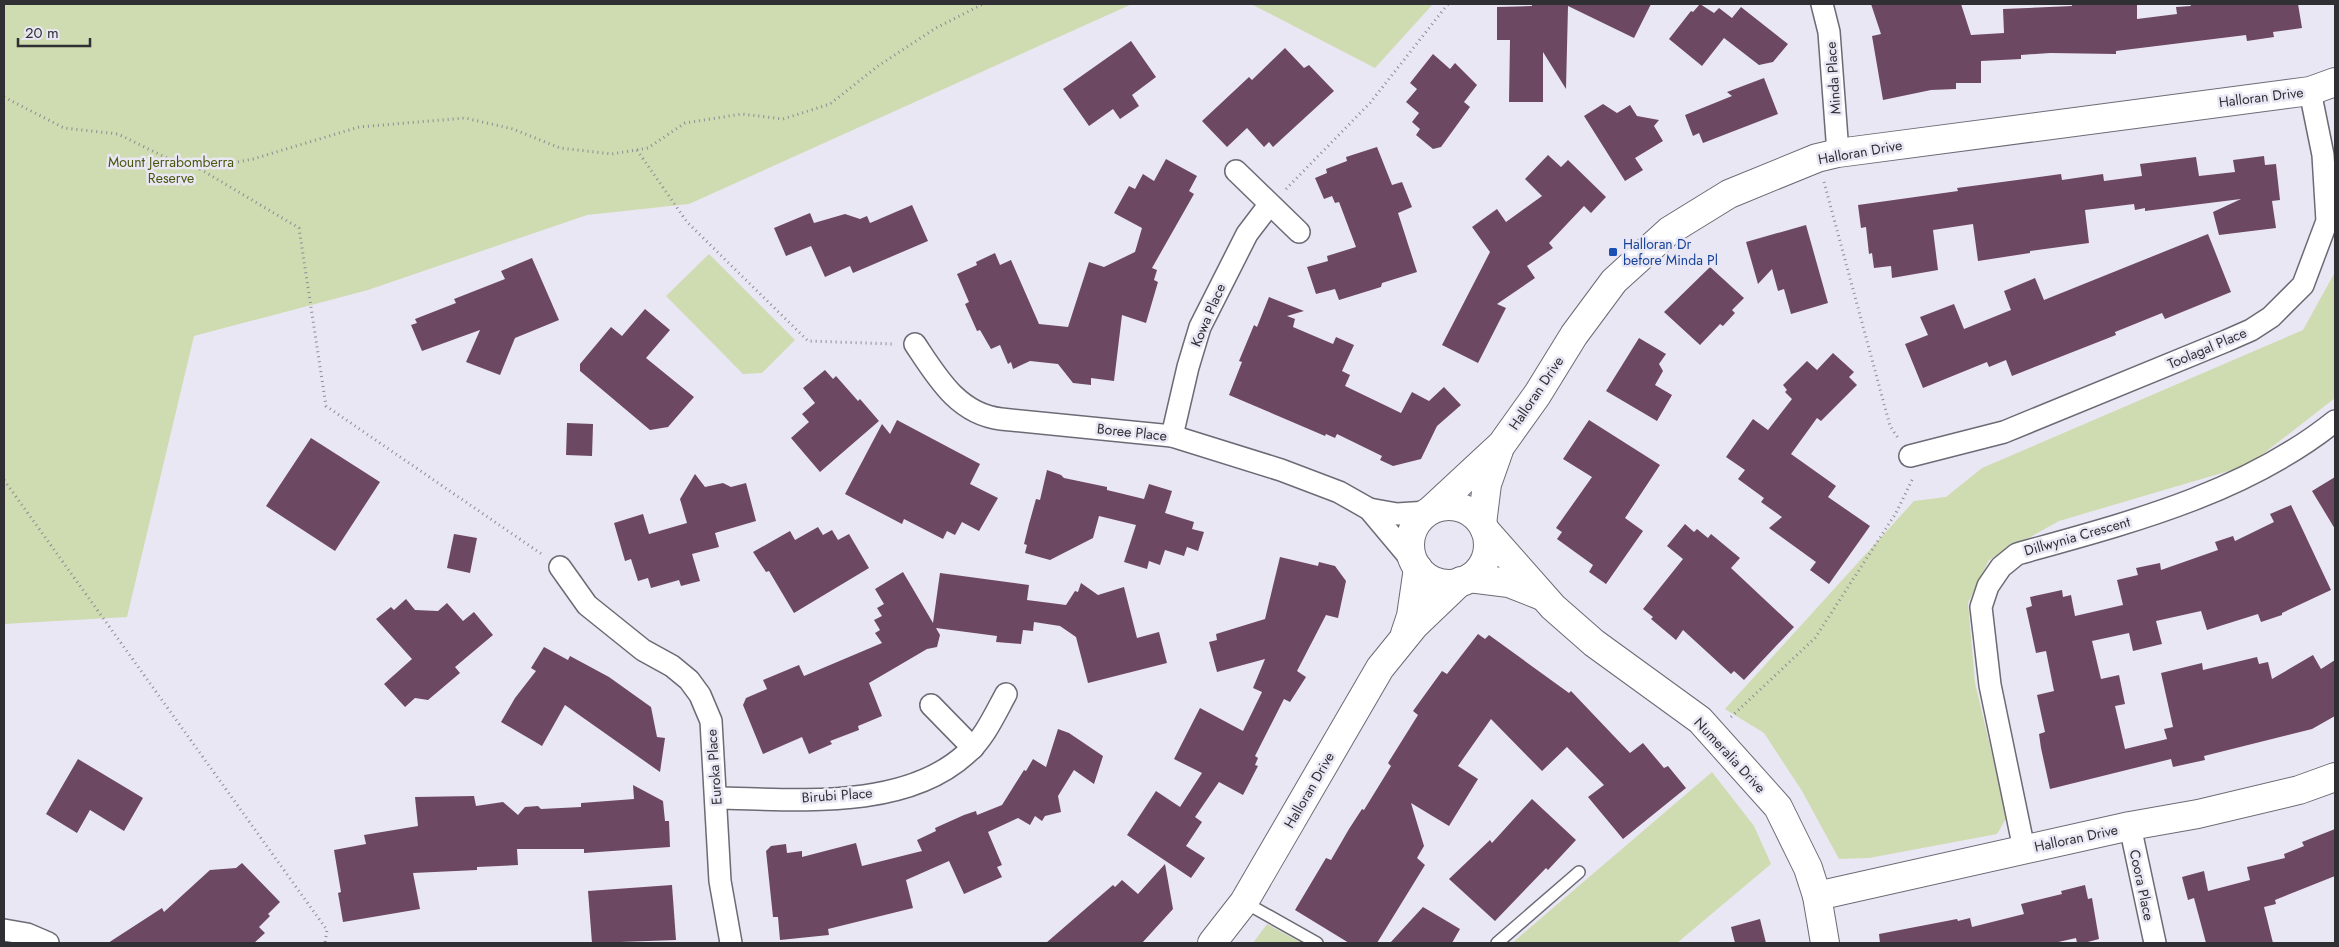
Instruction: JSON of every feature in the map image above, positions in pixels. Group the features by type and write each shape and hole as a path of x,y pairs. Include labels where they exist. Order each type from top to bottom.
{"street":[{"name":"Minda Place","path":"1822,4 1829,32 1828,155"},
{"name":"Halloran Drive","path":"1430,511 1502,444 1537,395 1574,335 1614,282 1669,231 1730,194 1828,155 2323,86"},
{"name":"Toolagal Place","path":"1910,456 2004,432 2226,341 2251,330 2271,316 2303,286 2328,221 2323,155 2323,86"},
{"path":"1236,171 1299,232"},
{"name":"Kowa Place","path":"1172,436 1188,367 1200,327 1247,234 1269,205"},
{"name":"Boree Place","path":"915,344 952,394 969,408 984,416 1172,436 1298,476 1344,494 1369,509 1417,566"},
{"name":"Dillwynia Crescent","path":"2024,849 1990,685 1981,607 1988,586 2001,567 2017,554 2170,508 2249,477 2315,437 2335,421"},
{"name":"Halloran Drive","path":"1484,527 1487,484 1502,444"},
{"path":"1446,506 1460,507 1473,514 1484,527 1488,540 1486,557 1481,567 1465,580 1448,583 1434,581 1417,566 1411,552 1410,539 1418,521 1430,511 1446,506"},
{"name":"Boree Place","path":"1369,509 1398,514 1430,511"},
{"name":"Numeralia Drive","path":"1484,527 1518,564 1543,597 1594,643 1700,720 1778,807 1805,860 1817,896 1825,943"},
{"name":"Euroka Place","path":"560,566 587,605 643,650 672,666 689,680 700,695 711,721 720,881 731,943"},
{"name":"Halloran Drive","path":"1405,635 1411,616 1417,566"},
{"name":"Halloran Drive","path":"1212,943 1244,902 1370,684 1405,635 1465,580"},
{"name":"Numeralia Drive","path":"1465,580 1509,583 1543,597"},
{"name":"Birubi Place","path":"716,798 823,799 878,793 929,777 958,761 973,748 1006,694"},
{"path":"931,705 973,748"},
{"name":"Halloran Drive","path":"1817,896 2130,826 2207,812 2299,790 2335,777"},
{"name":"Coora Place","path":"2130,826 2155,943"},
{"path":"4,930 27,934 48,943"}],"lane":[{"path":"1497,943 1578,872"},
{"path":"1244,902 1317,943"}],"path":[{"path":"200,169 253,159 359,127 465,118 513,129 560,148 612,154 648,148 685,124 742,114 783,119 830,104 878,66 936,28 983,4"},
{"path":"1269,205 1370,103 1448,4"},
{"path":"4,97 64,128 118,134 177,163 200,169 299,228 326,406 560,566"},
{"path":"637,150 687,222 808,341 915,344"},
{"path":"1730,718 1815,638 1896,513 1913,478 1910,456 1890,426 1828,155"},
{"path":"4,480 327,930 325,943"}],"green space":[{"name":"Mount Jerrabomberra Reserve","path":"4,4 1132,4 689,204 587,215 368,290 194,336 127,617 4,624"},
{"path":"1251,4 1433,4 1375,68"},
{"path":"709,254 795,340 762,373 743,374 666,296"},
{"path":"2335,272 2335,398 2249,465 2059,521 1989,560 1968,603 1975,683 2007,817 1997,834 1869,858 1839,859 1802,791 1764,733 1725,709 1914,501 1946,497 1982,468 2303,330"},
{"path":"1712,772 1754,826 1771,864 1677,943 1512,943"},
{"path":"1267,924 1302,943 1253,943"}],"building":[{"path":"1532,4 1651,4 1634,38 1568,6 1566,89 1543,52 1543,102 1509,102 1510,40 1497,40 1497,7 1532,6"},
{"path":"1700,4 1714,13 1719,8 1732,18 1741,7 1788,44 1773,62 1759,65 1724,38 1702,66 1669,39 1691,11 1693,12"},
{"path":"1871,4 1961,4 1971,35 2004,33 2003,9 2072,6 2072,4 2137,4 2137,19 2177,14 2176,7 2191,6 2190,4 2298,4 2302,28 2273,32 2274,37 2247,41 2246,35 2116,51 2116,54 2050,53 2021,55 2021,59 1981,61 1981,83 1956,83 1956,89 1931,90 1883,100 1872,36 1881,34"},
{"path":"1131,41 1156,77 1132,95 1139,106 1120,119 1113,109 1089,126 1063,89"},
{"path":"1285,48 1304,68 1309,65 1334,91 1273,147 1269,142 1264,147 1247,128 1227,147 1202,121 1249,77 1252,80"},
{"path":"1433,54 1450,69 1455,63 1477,85 1464,102 1470,107 1441,147 1433,149 1416,135 1420,129 1412,122 1419,113 1406,102 1417,89 1410,83"},
{"path":"1764,78 1778,114 1703,143 1699,133 1693,136 1685,115 1732,96 1727,92"},
{"path":"1603,104 1617,113 1630,105 1637,116 1659,120 1654,126 1663,141 1635,158 1643,170 1625,181 1584,116"},
{"path":"1377,147 1392,185 1402,182 1412,207 1398,213 1417,272 1382,283 1381,287 1339,300 1335,289 1316,294 1307,267 1328,261 1327,256 1356,247 1339,202 1335,203 1332,196 1324,199 1315,178 1327,173 1326,169 1347,161 1346,157"},
{"path":"1548,155 1561,167 1568,160 1606,197 1591,213 1584,206 1549,243 1553,248 1527,266 1535,278 1497,304 1506,308 1478,363 1442,345 1490,252 1472,227 1497,209 1506,222 1542,196 1525,179"},
{"path":"2264,156 2265,165 2276,164 2280,200 2272,201 2276,228 2219,235 2213,212 2241,199 2145,211 2145,208 2135,210 2134,204 2085,210 2089,243 2030,251 2030,253 1978,261 1973,224 1933,230 1938,270 1892,278 1891,266 1874,268 1872,253 1869,254 1866,227 1861,228 1858,205 1958,191 1957,188 2061,174 2062,180 2103,174 2104,181 2142,176 2140,164 2196,157 2199,176 2235,172 2233,160"},
{"path":"1166,159 1197,176 1189,191 1194,194 1152,268 1157,270 1154,280 1158,282 1146,323 1122,315 1114,381 1091,378 1091,385 1073,383 1058,364 1030,361 1013,369 1011,362 1008,364 1000,345 991,349 980,330 977,331 965,304 969,302 957,274 977,265 976,262 995,253 1000,265 1011,260 1039,324 1068,327 1089,262 1104,267 1135,252 1142,228 1114,213 1129,186 1135,189 1143,174 1154,181"},
{"path":"912,205 928,241 853,273 850,266 825,277 811,246 786,256 774,228 810,213 814,223 845,214 860,219 867,216 870,223"},
{"path":"1806,225 1828,303 1791,314 1784,289 1778,291 1772,269 1758,284 1746,242"},
{"path":"2208,234 2231,292 2165,319 2162,313 2115,332 2116,335 2012,376 2006,360 1989,367 1987,362 1923,388 1905,344 1928,335 1920,317 1954,304 1964,329 2011,310 2004,291 2035,278 2044,300"},
{"path":"532,258 559,320 515,338 500,375 466,362 480,330 422,351 411,325 417,323 415,319 456,303 454,299 505,279 501,271"},
{"path":"1710,267 1744,298 1732,310 1735,313 1723,326 1720,324 1700,345 1664,312"},
{"path":"1269,297 1304,311 1287,316 1295,319 1293,327 1333,344 1336,337 1354,345 1342,371 1350,375 1345,386 1401,413 1412,392 1429,401 1444,387 1461,405 1437,426 1421,459 1393,466 1380,460 1382,456 1337,434 1335,438 1326,434 1325,436 1229,395 1242,362 1239,361 1254,325 1257,327"},
{"path":"645,309 670,330 646,358 694,397 668,427 650,430 580,371 580,364 611,327 622,336"},
{"path":"1639,338 1666,354 1659,364 1663,371 1655,385 1672,395 1657,421 1606,391"},
{"path":"1833,353 1854,372 1849,377 1857,385 1821,421 1817,418 1791,454 1836,486 1828,497 1870,526 1829,584 1810,570 1816,562 1769,528 1782,517 1761,502 1764,498 1738,479 1745,470 1726,457 1753,419 1768,430 1792,399 1785,392 1787,390 1783,385 1807,361 1817,370"},
{"path":"825,370 833,379 836,376 879,421 820,472 791,438 809,422 802,414 815,403 803,388"},
{"path":"897,420 980,464 970,484 998,498 979,531 962,522 955,535 947,531 943,539 904,519 902,524 845,494 882,424 890,434"},
{"path":"1589,420 1660,465 1625,518 1643,531 1606,584 1589,572 1593,565 1557,539 1562,532 1556,528 1592,477 1563,459"},
{"path":"567,423 593,424 592,456 566,455"},
{"path":"311,438 380,482 335,551 266,506"},
{"path":"1047,470 1064,478 1107,487 1107,490 1144,499 1149,484 1172,491 1165,513 1194,522 1192,529 1204,532 1198,551 1187,547 1184,556 1165,550 1160,565 1149,561 1147,569 1124,562 1136,525 1099,516 1093,538 1050,560 1025,553 1027,545 1024,544 1029,524 1036,499 1040,500"},
{"path":"695,474 705,487 723,483 731,487 746,483 756,521 715,533 719,547 692,554 700,581 681,586 679,580 651,588 648,578 638,581 631,559 625,561 614,523 643,514 649,534 687,523 680,499"},
{"path":"2335,477 2335,529 2312,491"},
{"path":"2291,505 2331,590 2282,613 2282,615 2261,622 2258,614 2207,630 2201,611 2156,621 2162,644 2133,651 2129,633 2092,641 2101,679 2119,675 2125,704 2115,706 2125,749 2167,739 2164,729 2173,727 2161,673 2202,663 2203,670 2257,657 2259,664 2268,662 2272,679 2313,655 2321,669 2335,660 2335,716 2312,729 2204,756 2205,760 2173,767 2171,759 2050,789 2039,734 2045,732 2037,695 2054,691 2046,651 2036,653 2026,608 2032,606 2030,597 2062,590 2063,597 2071,595 2075,616 2123,605 2117,580 2138,575 2136,568 2160,563 2161,570 2218,550 2215,542 2233,536 2235,541 2274,522 2270,514"},
{"path":"1685,524 1694,532 1697,529 1708,538 1711,534 1740,558 1731,568 1794,627 1744,680 1734,671 1731,674 1683,630 1676,640 1651,619 1653,617 1643,609 1683,559 1667,546"},
{"path":"818,527 823,535 832,530 838,540 849,534 869,568 794,613 769,571 766,572 753,552 790,531 795,540"},
{"path":"454,534 477,538 470,573 447,568"},
{"path":"1280,557 1318,566 1319,562 1335,566 1346,581 1338,618 1326,615 1297,671 1306,677 1290,702 1284,699 1255,756 1258,758 1255,765 1258,766 1243,795 1219,782 1195,817 1202,822 1186,846 1205,858 1191,878 1127,835 1156,791 1180,807 1202,773 1174,759 1200,708 1243,731 1262,692 1253,688 1265,659 1217,672 1209,642 1217,640 1216,634 1265,619"},
{"path":"903,572 933,623 940,573 1029,585 1027,600 1066,605 1075,591 1078,592 1081,583 1098,595 1124,587 1137,638 1159,632 1167,663 1088,683 1076,637 1060,626 1034,622 1033,631 1023,630 1021,644 996,642 997,636 936,628 940,635 937,647 927,649 869,683 882,716 858,726 859,730 830,741 832,744 809,754 802,737 763,754 743,705 746,698 767,689 763,680 799,665 804,676 882,643 875,633 880,630 874,620 882,616 877,608 884,604 875,589"},
{"path":"406,599 415,610 438,611 447,603 463,621 474,612 493,635 455,667 460,673 428,700 415,698 405,707 384,684 412,659 376,619 391,607 394,610"},
{"path":"1478,634 1485,639 1489,635 1569,693 1571,691 1630,753 1643,743 1664,768 1668,766 1686,788 1623,839 1588,797 1604,785 1567,747 1542,771 1491,719 1458,766 1478,779 1449,826 1411,803 1424,846 1417,858 1425,865 1377,943 1349,943 1295,910 1326,858 1331,860 1349,829 1362,809 1364,810 1391,766 1388,763 1418,715 1413,711 1442,671 1447,674"},
{"path":"544,647 568,660 570,656 609,677 651,707 657,737 665,738 660,772 565,705 542,746 501,722 515,698 536,671 531,668"},
{"path":"1058,729 1069,733 1103,756 1094,784 1074,770 1058,796 1061,812 1045,816 1042,821 1035,816 1030,825 1018,818 988,832 1002,865 997,867 1002,877 964,894 949,861 906,880 913,908 828,929 829,935 780,940 778,917 773,917 766,851 771,846 786,844 787,853 802,851 802,857 856,843 862,866 922,851 917,840 936,831 935,828 964,815 976,811 977,815 1002,805 1033,759 1046,767"},
{"path":"78,759 143,798 124,831 90,810 77,833 46,814"},
{"path":"633,785 663,801 665,821 669,821 670,847 584,853 584,849 517,849 518,865 477,867 477,870 413,873 420,909 343,922 338,893 341,892 334,850 366,844 364,835 418,826 415,797 474,796 476,806 503,802 518,815 525,807 538,806 541,809 581,807 581,803 634,799"},
{"path":"1532,799 1576,840 1495,921 1449,879 1490,840 1492,843"},
{"path":"2335,829 2335,876 2275,900 2276,904 2264,907 2273,943 2206,943 2194,898 2188,900 2182,877 2204,871 2208,891 2250,880 2247,867 2285,858 2284,854 2304,846 2302,842"},
{"path":"242,863 280,902 259,927 265,933 254,943 108,943 162,908 164,912 210,870 236,868"},
{"path":"1165,864 1173,909 1142,943 1046,943 1113,885 1115,887 1122,880 1138,894"},
{"path":"672,885 676,940 592,943 588,891"},
{"path":"2085,885 2088,899 2092,898 2099,939 2084,943 2077,943 2076,938 2054,943 1880,943 1879,934 1970,918 1972,927 2024,914 2021,904 2062,894 2061,891"},
{"path":"1423,907 1460,929 1452,943 1390,943"},
{"path":"1760,919 1766,943 1735,943 1731,927"}],"place":[{"name":"Halloran Dr before Minda Pl","path":"1613,252"}]}
